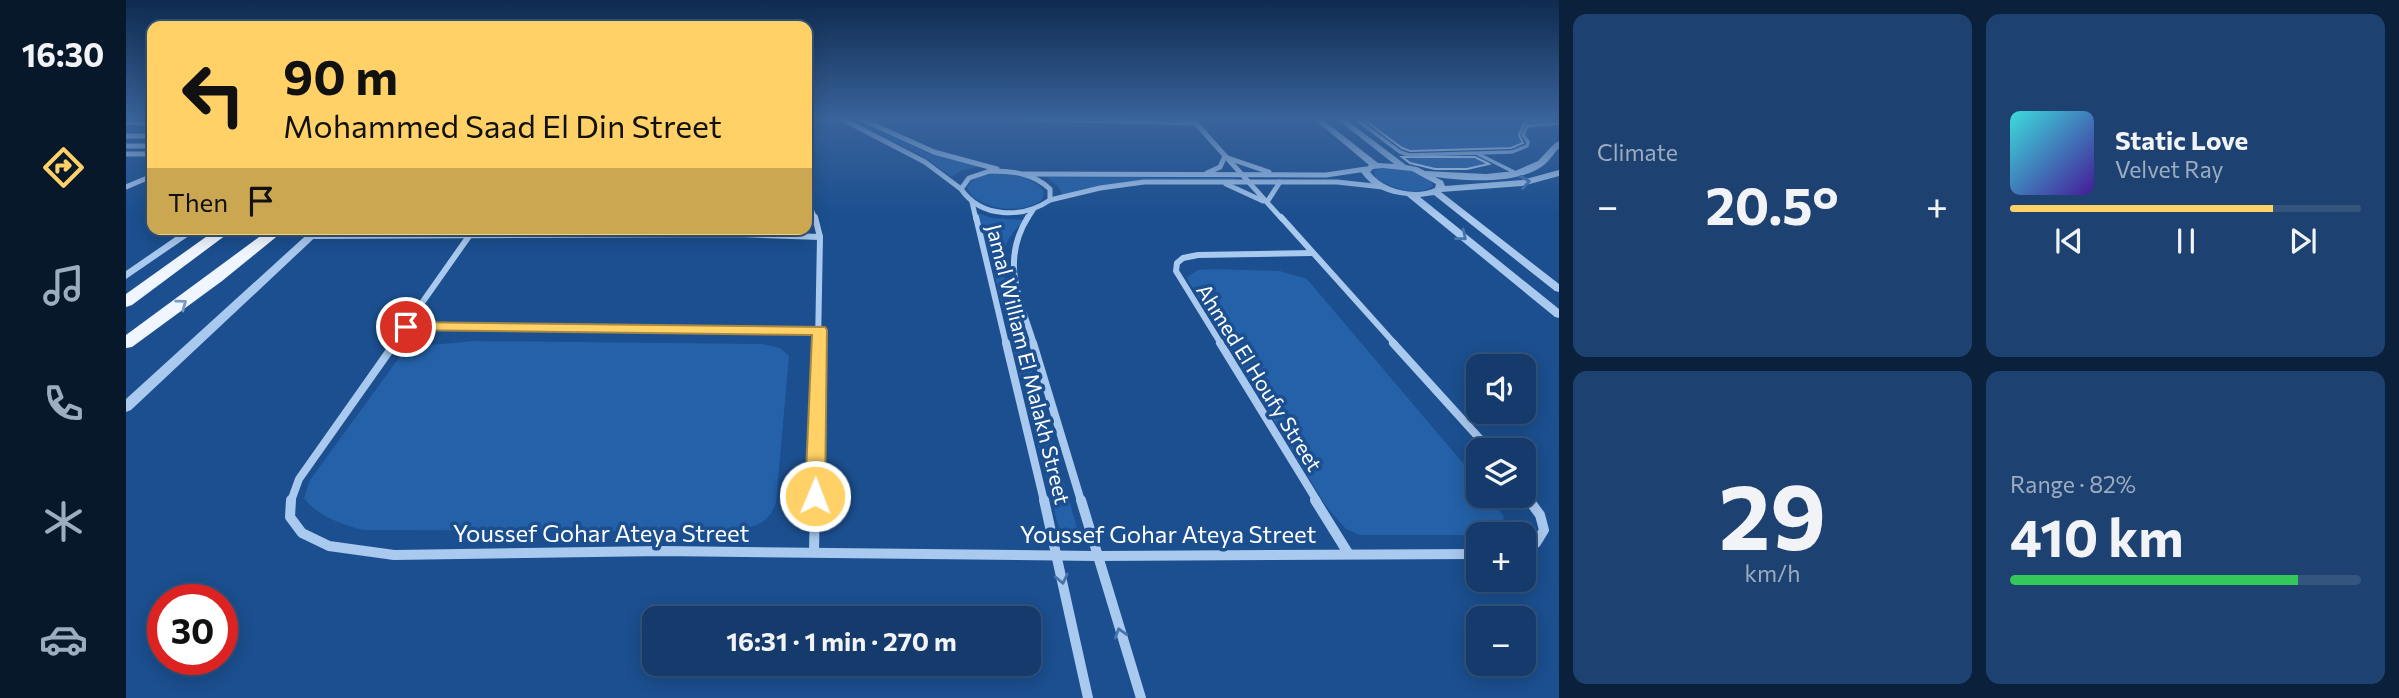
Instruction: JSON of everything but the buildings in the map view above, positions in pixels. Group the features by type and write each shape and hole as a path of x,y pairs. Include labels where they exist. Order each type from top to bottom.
{"main road":[{"path":"126,302 219,235"},
{"path":"126,343 271,235"},
{"path":"126,288 153,285"}],"street":[{"path":"905,152 925,162 961,189 972,202 1001,211 1033,210 1051,200 1128,183 1336,182 1385,187 1409,193 1522,183 1556,174"},
{"path":"933,152 1026,174 1339,174 1371,167 1402,166 1424,173 1455,177 1516,173 1542,162 1551,152"},
{"path":"1221,152 1479,438"},
{"path":"1354,152 1371,167"},
{"path":"1383,152 1402,166"},
{"path":"126,154 147,154"},
{"path":"1201,175 1220,167 1226,157"},
{"path":"1226,157 1277,175"},
{"path":"1371,167 1366,176 1385,187"},
{"path":"1532,168 1556,174"},
{"path":"961,189 964,181 974,175 1008,171"},
{"path":"1424,173 1440,183 1438,191"},
{"path":"1026,174 1050,189 1051,200"},
{"path":"126,187 147,178"},
{"path":"1219,182 1268,203"},
{"path":"1268,203 1280,182"},
{"path":"1438,191 1559,289"},
{"path":"1409,193 1559,315"},
{"name":"Jamal William El Malakh Street","path":"972,202 1057,555 1088,698"},
{"name":"Jamal William El Malakh Street","path":"1033,210 1015,238 1012,266 1096,556 1141,698"},
{"path":"812,216 820,237 814,552"},
{"path":"126,276 185,235"},
{"path":"126,407 313,235"},
{"name":"Youssef Gohar Ateya Street","path":"470,235 299,479 291,496 290,517 302,533 329,546 394,555 814,552 1096,556 1466,554"},
{"path":"765,235 820,237"},
{"name":"Ahmed El Houfy Street","path":"1312,253 1198,255 1183,258 1177,264 1176,271 1348,553"},
{"path":"406,327 820,330"},
{"path":"1535,508 1544,530 1536,543"}],"lane":[{"path":"1400,152 1403,154 1498,152"},
{"path":"1478,153 1516,173"},
{"path":"1472,154 1503,175"}],"shaded area":[{"path":"914,152 926,152 980,166 960,171 952,177"},
{"path":"1381,168 1418,173 1433,186 1420,191 1397,188 1376,178 1374,172"},
{"path":"1005,174 1022,177 1037,184 1044,192 1042,200 1025,207 1005,209 986,204 970,194 967,187 975,179"},
{"path":"1047,177 1234,178 1237,181 1127,182 1062,195 1059,187"},
{"path":"975,212 992,218 1025,220 1008,241 1003,252 1002,267 1080,538 1061,537 987,245"},
{"path":"1198,270 1280,271 1307,279 1466,467 1466,508 1498,508 1504,517 1502,522 1466,522 1466,535 1360,535 1346,529 1326,506 1189,282 1187,277"},
{"path":"474,341 762,344 780,348 789,356 776,503 772,511 759,524 731,531 363,530 330,519 310,505 304,498 310,480 401,355 419,346"}],"route":[{"path":"406,327 820,330 815,496"}]}
